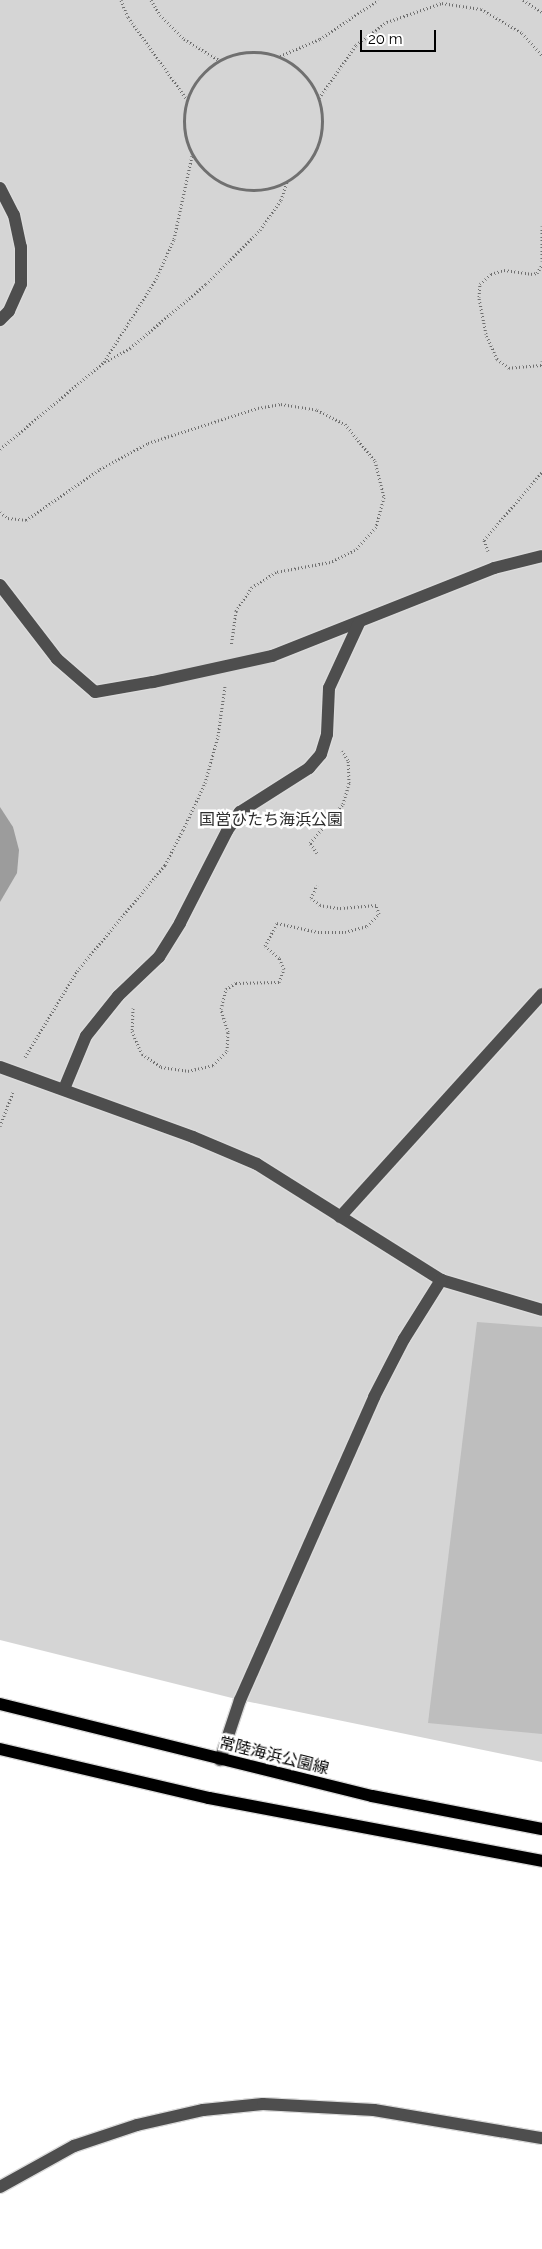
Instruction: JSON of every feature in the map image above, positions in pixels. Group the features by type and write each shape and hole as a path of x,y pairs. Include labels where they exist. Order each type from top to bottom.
{"main road":[{"name":"常陸海浜公園線","path":"0,1704 220,1760 372,1796 542,1829"},
{"path":"0,1749 219,1800 542,1861"}],"street":[{"path":"0,188 14,215 21,247 21,284 9,310 0,320"},
{"path":"0,585 57,659 95,692 153,682 272,656 494,568 542,556"},
{"path":"64,1089 86,1036 118,996 135,983 159,957 180,923 227,830 240,812 309,768 321,754 327,734 329,688 359,623"},
{"path":"340,1217 542,994"},
{"path":"0,1066 193,1137 256,1164 441,1280 542,1310"},
{"path":"220,1760 240,1700 374,1397 404,1339 441,1280"},
{"path":"0,2187 74,2146 137,2126 203,2110 263,2104 374,2110 542,2138"}],"path":[{"path":"121,0 128,17 186,98"},
{"path":"151,0 160,15 184,39 219,60"},
{"path":"279,57 320,39 378,0"},
{"path":"523,0 542,12"},
{"path":"319,98 356,45 387,22 442,2 481,9 522,33 542,55"},
{"path":"242,52 279,57 300,70 319,98 323,122 318,146 306,166 287,182 267,189 245,190 224,185 206,173 192,156 185,137 186,98 201,75 219,60 242,52"},
{"path":"104,362 156,279 174,239 192,156"},
{"path":"0,449 104,362 130,348 212,278 260,230 281,200 287,182"},
{"path":"542,226 542,261"},
{"path":"542,265 537,273 531,274 504,270 491,274 480,284 478,297 486,334 497,359 509,368 542,364"},
{"path":"494,568 484,540 542,472"},
{"path":"317,853 310,843 343,804 349,783 348,760 327,734"},
{"path":"135,983 132,1031 142,1054 161,1067 179,1070 188,1071 213,1065 227,1051 228,1032 221,1009 226,988 236,983 279,982 284,970 279,958 265,946 276,923 318,932 344,932 366,926 379,914 376,905 338,908 320,905 311,898 317,885"}],"green space":[{"name":"国営ひたち海浜公園","path":"0,0 542,0 542,1762 240,1700 0,1640"}],"shaded area":[{"path":"0,807 13,827 19,850 17,873 0,902"}],"building":[{"path":"477,1322 542,1327 542,1734 428,1723"}]}
